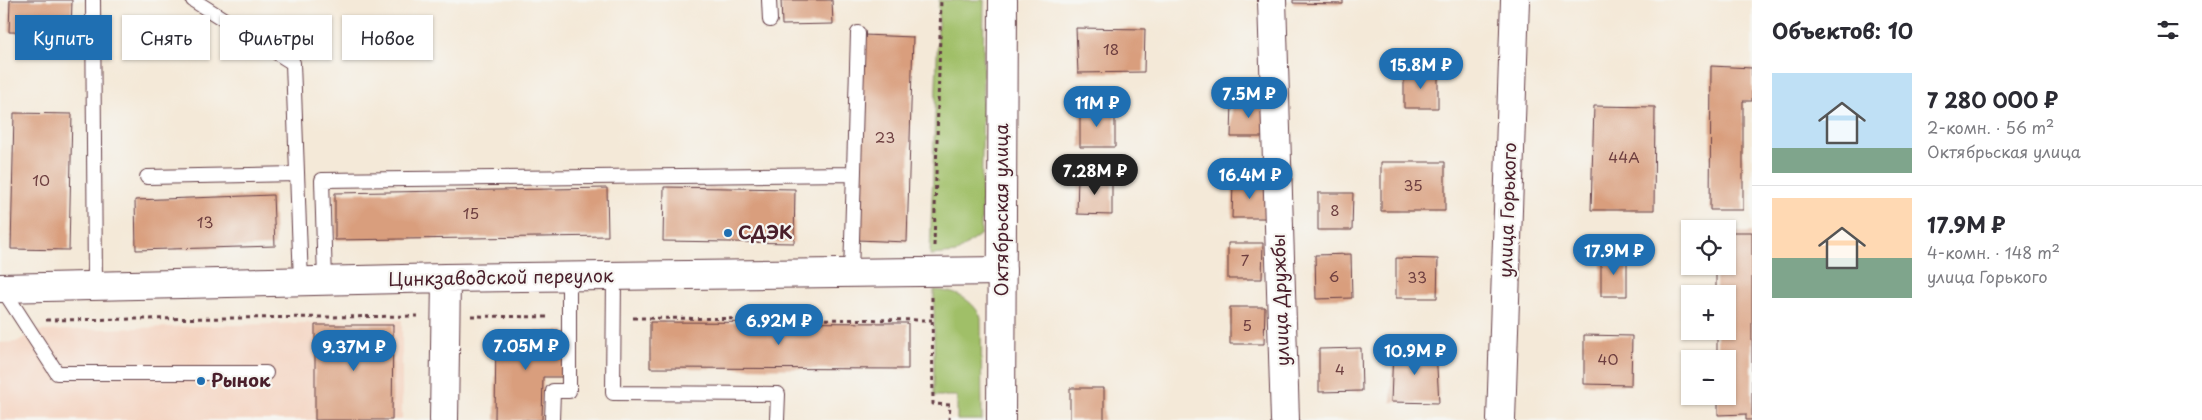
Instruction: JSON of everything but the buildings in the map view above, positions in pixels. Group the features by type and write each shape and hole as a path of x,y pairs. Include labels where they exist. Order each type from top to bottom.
{"street":[{"name":"Октябрьская улица","path":"1002,420 1003,0"},
{"name":"улица Дружбы","path":"1272,0 1285,420"},
{"name":"улица Горького","path":"1502,420 1515,0"},
{"name":"Цинкзаводской переулок","path":"1,288 446,278 1002,271"},
{"path":"444,420 446,278"}],"lane":[{"path":"93,0 95,286"},
{"path":"193,0 293,63 297,174 313,281"},
{"path":"769,0 770,20"},
{"path":"851,274 858,33"},
{"path":"147,176 297,174"},
{"path":"313,281 322,180 854,174"},
{"path":"552,420 552,391 569,391 569,276"},
{"path":"614,276 613,393 778,394 778,420"},
{"path":"1,288 57,373 266,373"}],"path":[{"path":"941,0 932,272 933,404 950,405 949,420"}],"shaded area":[{"name":"Рынок","path":"402,320 402,420 0,420 0,343 16,342 37,331"}],"green space":[{"path":"939,0 984,0 981,234 956,253 930,255"},
{"path":"934,290 949,292 962,297 977,310 981,317 982,420 957,420 957,396 934,396"}],"place":[{"name":"СДЭК","path":"728,233"},
{"name":"Рынок","path":"201,381"}]}
